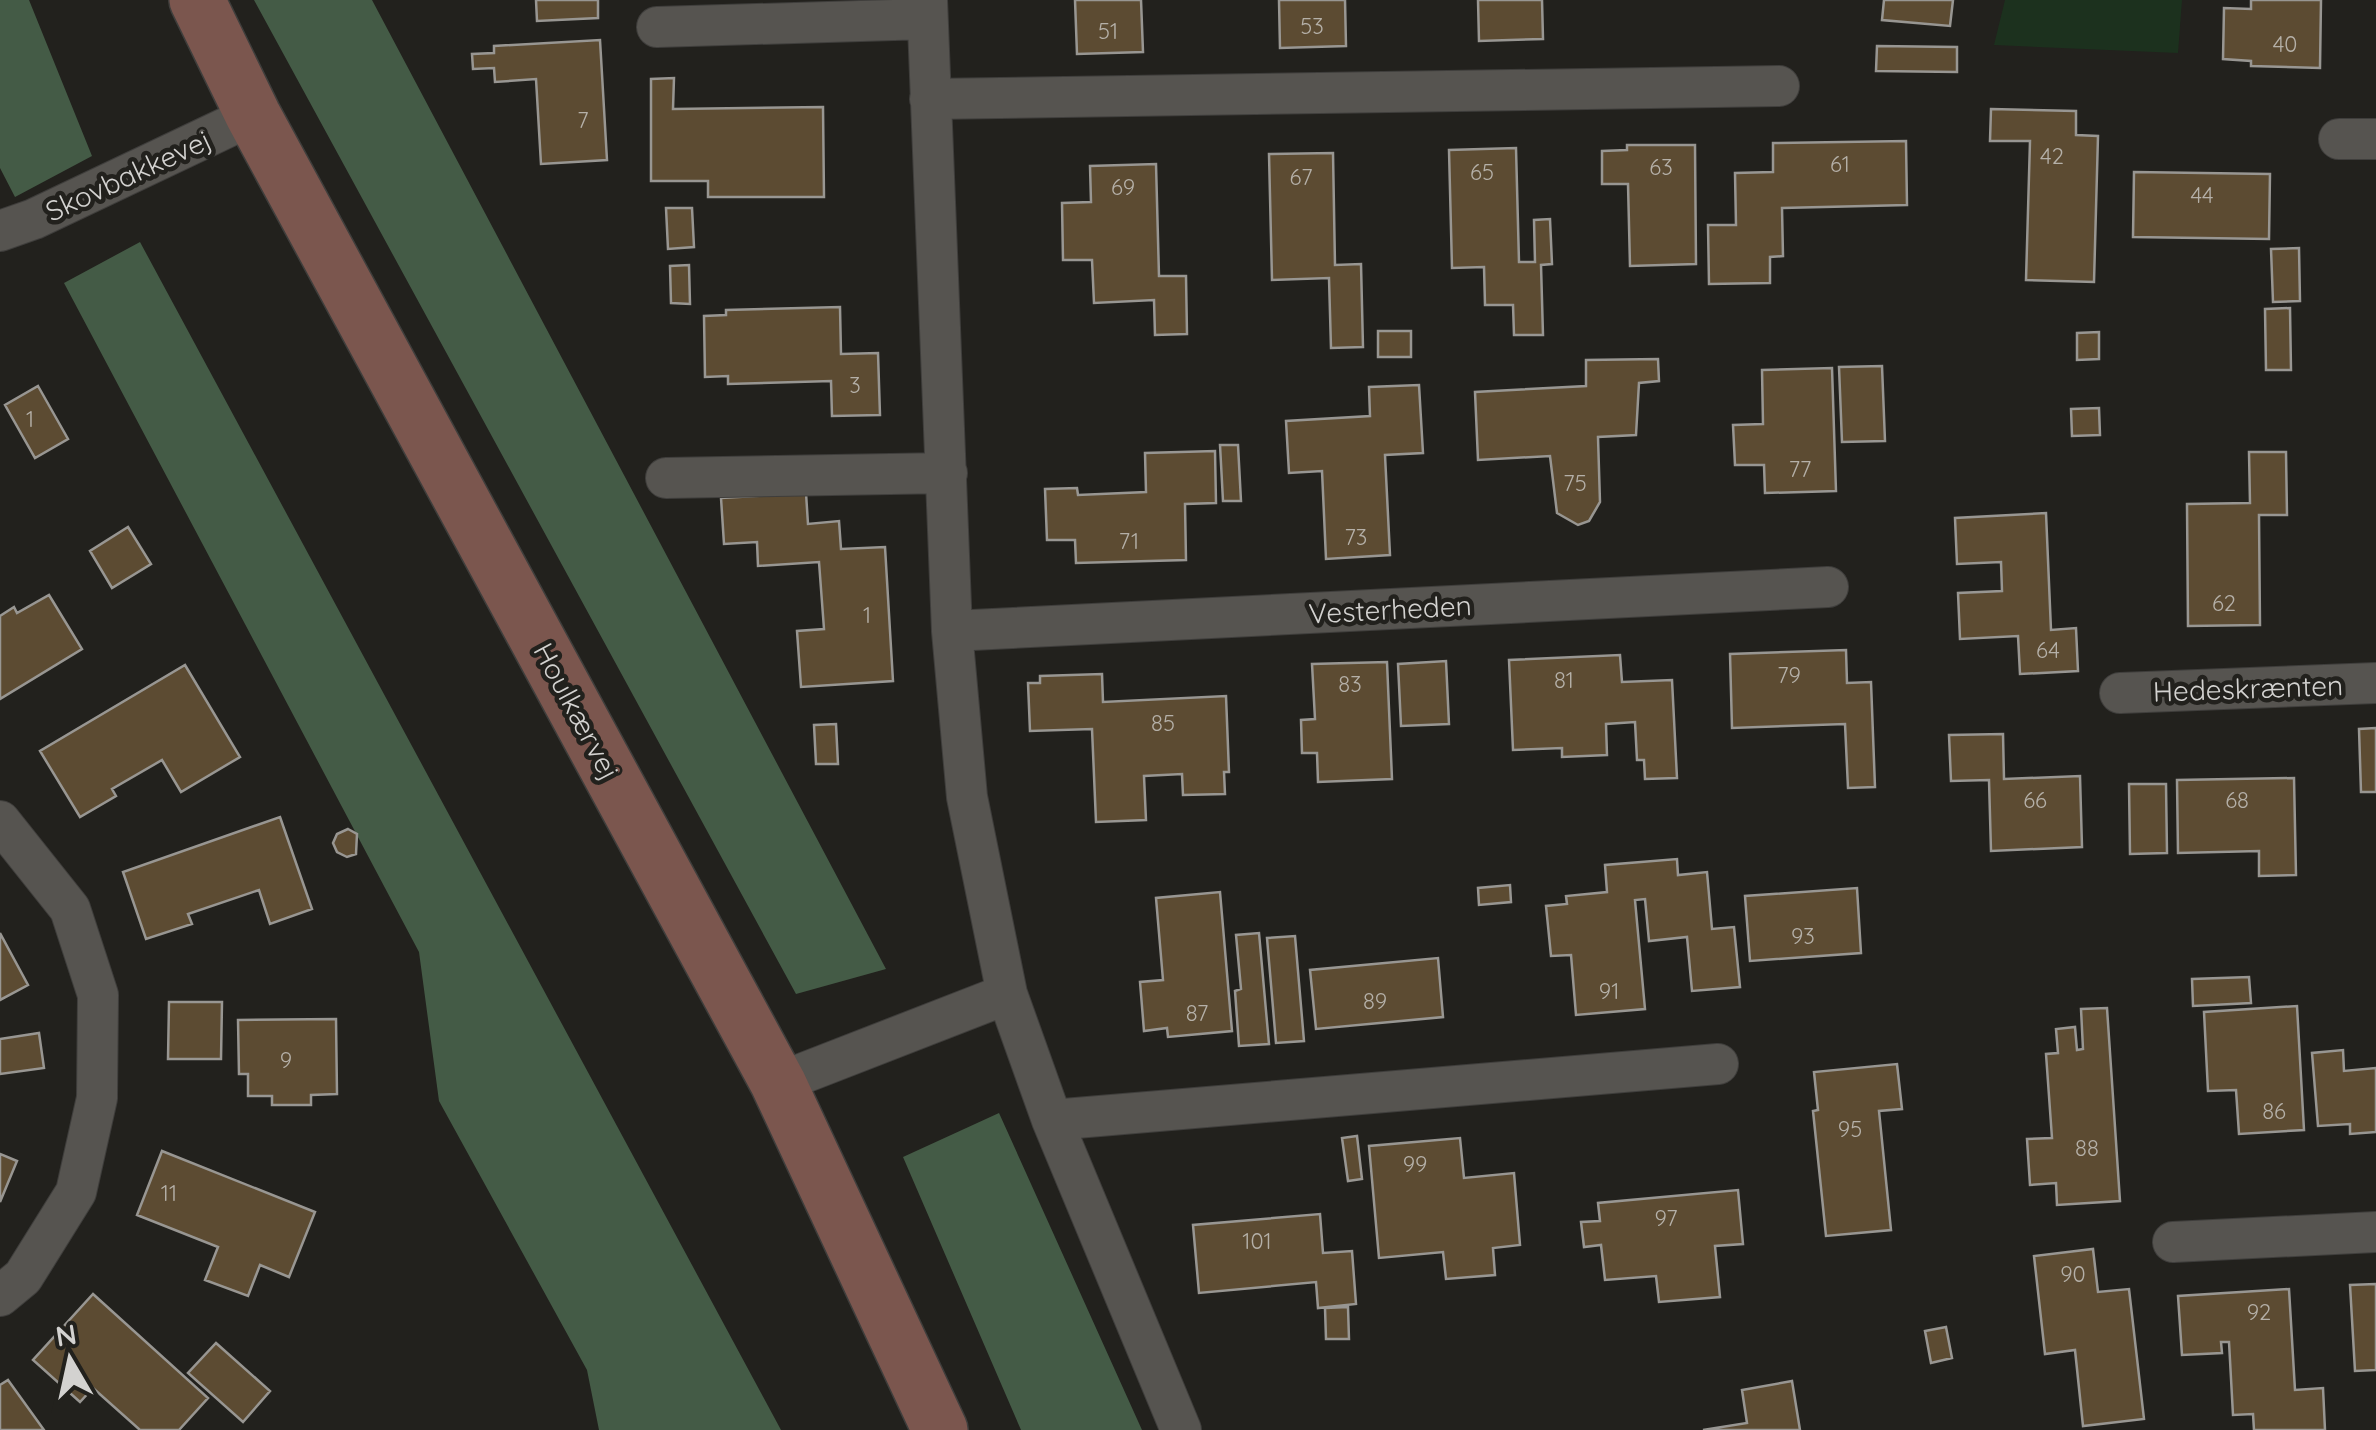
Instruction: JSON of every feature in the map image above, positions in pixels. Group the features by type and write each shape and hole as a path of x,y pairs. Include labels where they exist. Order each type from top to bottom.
{"street":[{"name":"Houlkærvej","path":"198,0 254,115 778,1084 940,1430"},
{"path":"657,27 927,10 952,630 967,797 1007,994 1052,1120 1180,1430"},
{"path":"930,99 1779,86"},
{"name":"Skovbakkevej","path":"0,230 34,219 254,115"},
{"path":"666,478 947,473"},
{"name":"Vesterheden","path":"952,630 1828,587"},
{"name":"Hedeskrænten","path":"2120,692 2376,683"},
{"path":"0,821 70,909 98,995 97,1098 76,1192 23,1276 0,1296"},
{"path":"778,1084 1007,994"},
{"path":"1052,1120 1718,1064"},
{"path":"2173,1242 2376,1232"}],"green space":[{"path":"0,0 29,0 92,156 15,197 0,168"},
{"path":"254,0 372,0 886,969 796,994"},
{"path":"2005,0 2182,0 2178,53 1994,45"},
{"path":"140,242 781,1430 599,1430 587,1370 439,1101 419,952 64,283"},
{"path":"999,1113 1142,1430 1021,1430 903,1157"}],"building":[{"path":"536,0 598,0 598,18 537,21"},
{"path":"1075,0 1141,0 1143,52 1077,54"},
{"path":"1279,0 1345,0 1346,46 1280,48"},
{"path":"1478,0 1542,0 1543,39 1479,41"},
{"path":"1884,0 1953,0 1950,26 1882,20"},
{"path":"2251,0 2321,0 2320,68 2251,66 2251,61 2223,59 2224,8 2251,9"},
{"path":"600,40 607,160 541,164 536,79 495,82 494,68 473,69 472,54 494,53 494,46"},
{"path":"1877,46 1957,47 1957,72 1876,71"},
{"path":"674,78 673,109 823,107 824,197 708,197 708,181 651,181 651,79"},
{"path":"1991,109 2076,111 2076,135 2098,136 2094,282 2026,280 2030,141 1990,141"},
{"path":"1906,141 1907,205 1782,208 1783,256 1770,257 1770,283 1709,284 1708,225 1736,225 1735,173 1773,172 1773,143"},
{"path":"1627,145 1695,145 1696,264 1630,266 1628,184 1602,184 1602,151 1627,150"},
{"path":"1516,148 1519,262 1535,262 1534,220 1550,219 1552,264 1541,265 1543,335 1514,335 1513,305 1485,305 1484,267 1452,268 1449,150"},
{"path":"1333,153 1335,265 1361,264 1363,347 1331,348 1329,278 1272,280 1269,154"},
{"path":"1156,164 1159,276 1186,276 1187,334 1155,335 1154,300 1094,303 1092,260 1063,260 1062,203 1091,202 1090,166"},
{"path":"2134,172 2270,174 2269,239 2133,237"},
{"path":"666,208 692,208 694,247 668,249"},
{"path":"2299,248 2300,301 2273,302 2271,249"},
{"path":"689,265 690,304 671,303 670,266"},
{"path":"840,307 841,354 878,353 880,415 832,416 831,381 728,384 728,376 705,377 704,316 726,315 726,310"},
{"path":"2290,308 2291,370 2266,370 2265,309"},
{"path":"1378,331 1411,331 1411,357 1378,357"},
{"path":"2099,332 2099,359 2077,360 2077,333"},
{"path":"1658,359 1659,381 1639,383 1636,435 1598,437 1600,502 1589,521 1578,525 1557,513 1550,456 1478,460 1475,392 1586,386 1586,360"},
{"path":"1882,366 1885,441 1842,442 1839,367"},
{"path":"1832,368 1836,491 1765,493 1764,465 1735,465 1733,425 1763,424 1762,370"},
{"path":"1419,385 1423,453 1385,455 1390,555 1326,559 1322,471 1289,473 1286,421 1370,416 1369,387"},
{"path":"38,386 68,439 35,458 5,405"},
{"path":"2099,408 2100,435 2072,436 2071,409"},
{"path":"1220,445 1238,445 1241,501 1223,501"},
{"path":"1215,451 1216,503 1185,504 1186,560 1076,563 1075,540 1047,540 1045,489 1077,488 1078,495 1146,492 1145,453"},
{"path":"2249,452 2286,452 2287,515 2259,515 2260,625 2188,626 2187,504 2250,503"},
{"path":"806,493 808,524 839,521 841,549 885,547 893,681 801,687 797,631 824,629 819,562 758,566 757,542 724,544 721,498"},
{"path":"2046,513 2051,630 2076,628 2078,671 2020,674 2018,636 1960,639 1958,593 2002,591 2001,562 1957,564 1955,518"},
{"path":"128,527 151,564 112,588 90,551"},
{"path":"49,595 82,649 0,699 0,616 14,607 17,613"},
{"path":"1846,650 1847,683 1871,682 1875,787 1848,788 1845,724 1732,728 1730,654"},
{"path":"1620,655 1622,682 1672,680 1677,778 1645,779 1644,760 1637,760 1635,722 1606,724 1607,755 1562,757 1562,748 1513,750 1509,660"},
{"path":"1446,661 1449,724 1401,726 1398,664"},
{"path":"1387,662 1392,779 1318,782 1317,753 1302,753 1301,720 1315,719 1312,664"},
{"path":"185,665 240,757 181,792 162,760 112,789 116,796 80,817 40,751"},
{"path":"1102,674 1103,702 1226,696 1229,772 1224,772 1225,794 1183,795 1182,774 1144,776 1146,820 1096,822 1092,729 1030,731 1028,683 1040,683 1040,676"},
{"path":"836,724 838,764 816,764 814,725"},
{"path":"2376,728 2376,792 2361,792 2359,729"},
{"path":"2003,734 2004,779 2080,776 2082,847 1991,851 1989,780 1951,781 1949,735"},
{"path":"2294,778 2296,875 2259,876 2259,851 2178,853 2177,780"},
{"path":"2129,784 2166,784 2167,853 2130,854"},
{"path":"280,817 312,909 270,924 259,890 188,914 192,924 146,939 123,872"},
{"path":"348,829 357,834 356,854 347,857 337,852 333,843 337,834"},
{"path":"1677,859 1678,875 1707,872 1712,929 1734,927 1740,987 1692,991 1687,937 1649,941 1645,899 1635,900 1645,1009 1576,1015 1571,955 1551,956 1546,906 1567,904 1566,896 1607,892 1605,865"},
{"path":"1510,885 1511,902 1479,905 1478,888"},
{"path":"1857,888 1861,953 1750,961 1745,896"},
{"path":"1220,892 1232,1031 1168,1037 1167,1028 1144,1031 1140,982 1163,980 1156,898"},
{"path":"0,933 28,985 0,1000"},
{"path":"1259,933 1269,1044 1239,1046 1235,991 1241,989 1236,935"},
{"path":"1295,936 1304,1041 1276,1043 1267,938"},
{"path":"1438,958 1443,1017 1316,1029 1310,970"},
{"path":"2249,977 2251,1003 2193,1006 2192,979"},
{"path":"169,1002 222,1002 221,1059 168,1059"},
{"path":"2297,1006 2304,1130 2239,1134 2236,1090 2208,1091 2204,1012"},
{"path":"2107,1008 2120,1201 2057,1205 2056,1183 2030,1185 2027,1139 2052,1138 2046,1054 2058,1053 2056,1029 2075,1027 2077,1050 2083,1049 2081,1009"},
{"path":"336,1019 337,1094 311,1095 311,1105 272,1105 272,1096 248,1096 248,1074 239,1074 238,1020"},
{"path":"39,1033 44,1068 0,1074 0,1039"},
{"path":"2343,1050 2344,1071 2376,1068 2376,1132 2350,1134 2350,1124 2318,1126 2312,1053"},
{"path":"1897,1064 1902,1109 1879,1111 1891,1230 1826,1236 1813,1111 1818,1110 1814,1072"},
{"path":"1357,1136 1362,1179 1348,1181 1342,1138"},
{"path":"1460,1138 1464,1178 1514,1173 1520,1245 1493,1248 1495,1275 1446,1279 1443,1252 1379,1258 1369,1146"},
{"path":"162,1151 315,1212 289,1277 260,1265 248,1296 205,1280 218,1247 137,1215"},
{"path":"0,1154 17,1161 0,1202"},
{"path":"1738,1190 1743,1244 1715,1246 1720,1297 1659,1302 1656,1276 1605,1280 1601,1245 1584,1247 1581,1222 1600,1221 1598,1203"},
{"path":"1320,1214 1323,1253 1352,1251 1356,1304 1318,1308 1316,1282 1199,1293 1193,1225"},
{"path":"2093,1249 2098,1292 2129,1289 2144,1419 2083,1426 2075,1350 2045,1354 2034,1256"},
{"path":"2376,1284 2376,1370 2355,1371 2350,1285"},
{"path":"2289,1289 2295,1390 2323,1388 2325,1430 2254,1430 2253,1414 2233,1415 2229,1342 2221,1342 2222,1353 2182,1355 2178,1296"},
{"path":"93,1294 208,1398 179,1430 140,1430 93,1388 80,1402 33,1360"},
{"path":"1348,1307 1349,1339 1326,1339 1325,1308"},
{"path":"1946,1327 1952,1358 1931,1363 1925,1331"},
{"path":"216,1343 270,1391 243,1422 188,1373"},
{"path":"8,1380 44,1430 0,1430 0,1385"},
{"path":"1792,1381 1800,1430 1703,1430 1747,1423 1742,1390"}]}
